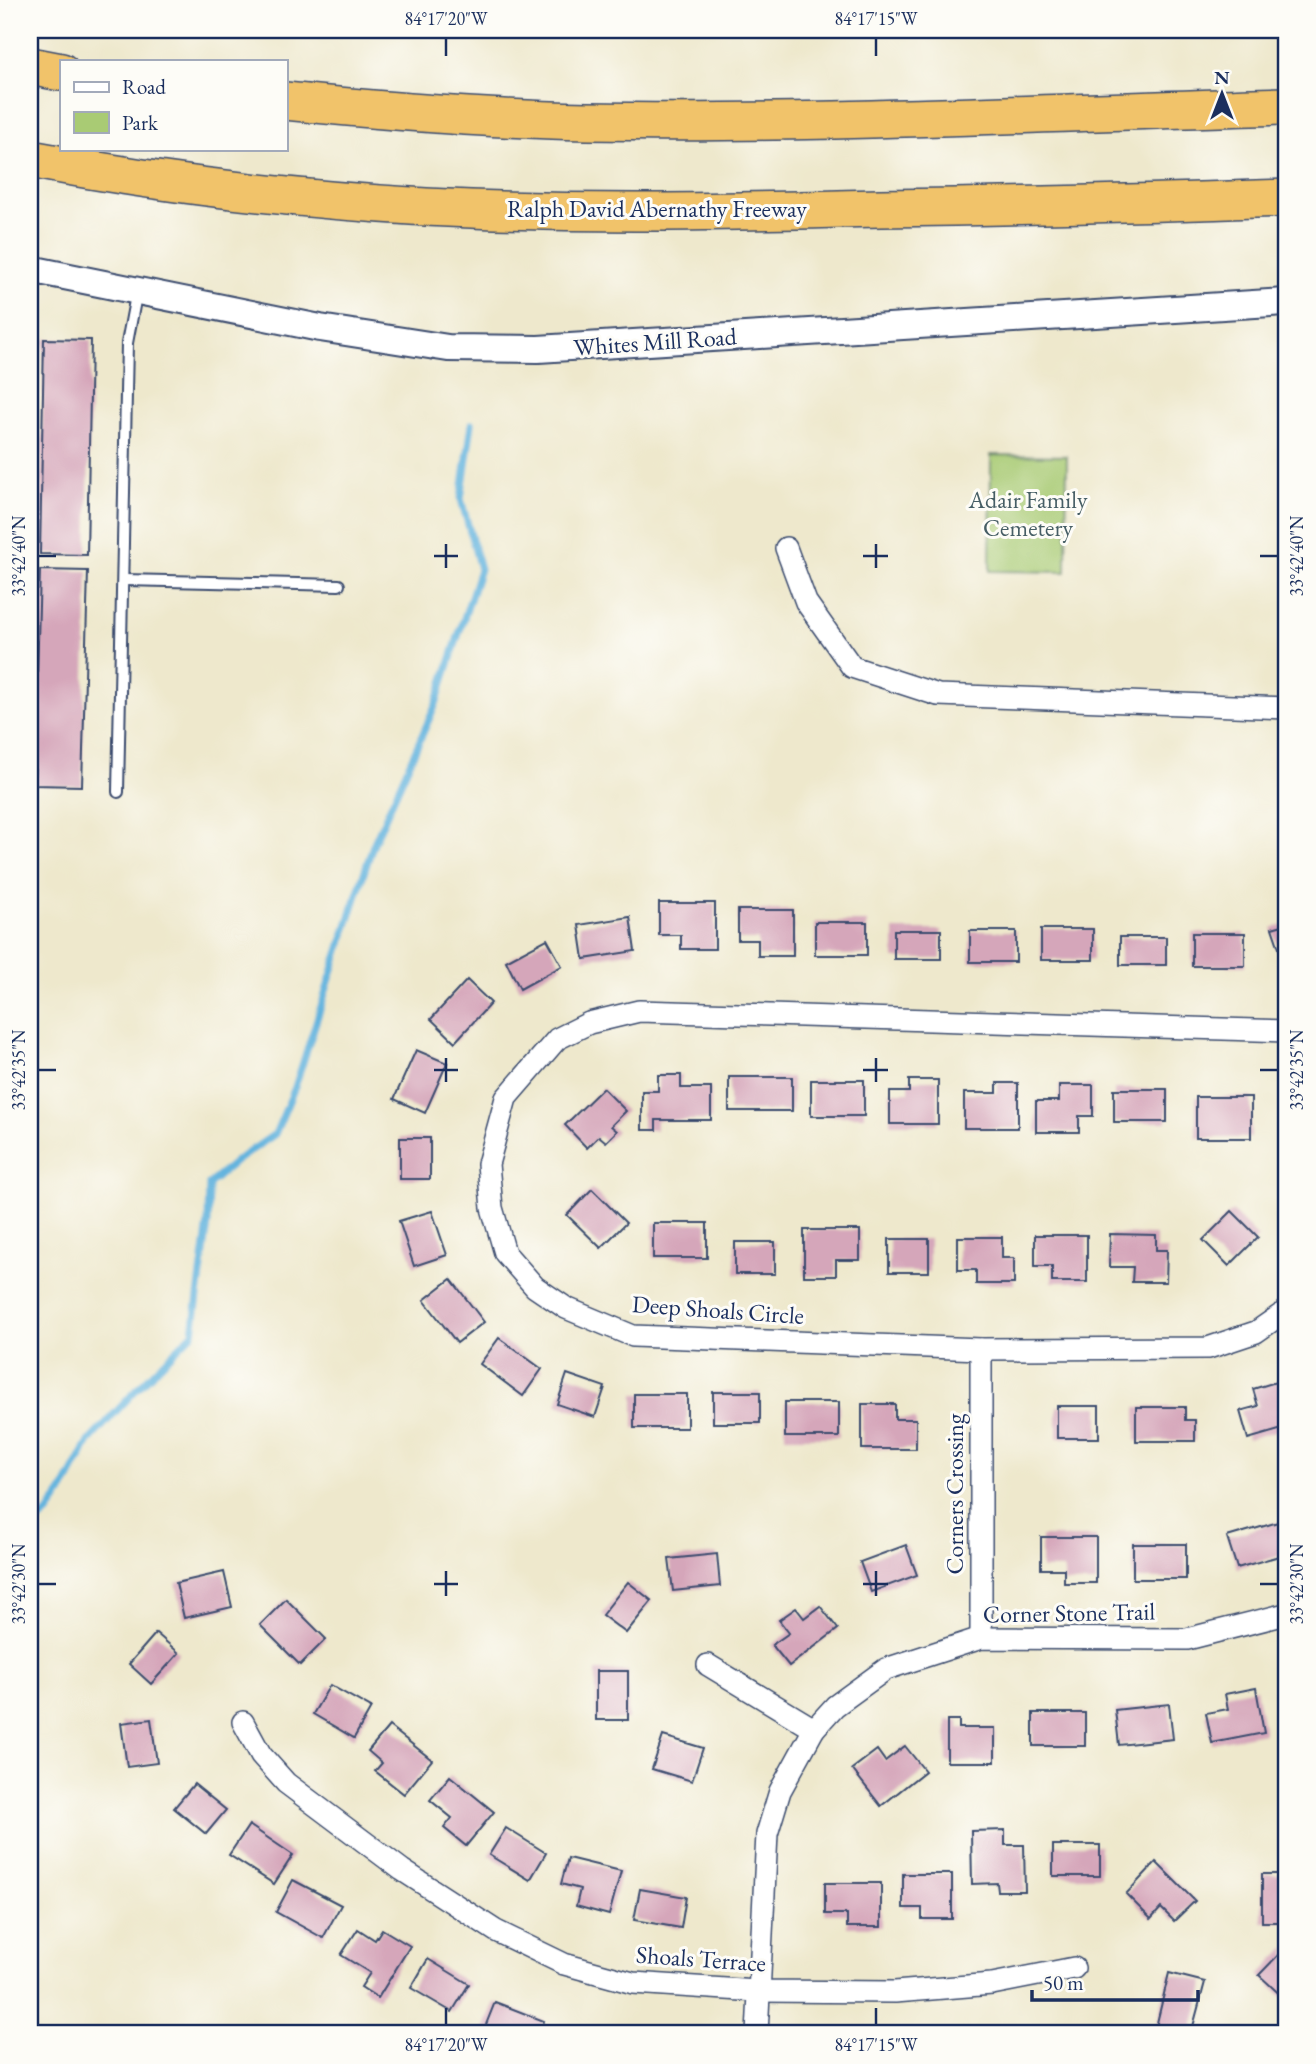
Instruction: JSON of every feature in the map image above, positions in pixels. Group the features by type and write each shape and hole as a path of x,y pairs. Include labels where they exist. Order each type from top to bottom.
{"highway":[{"path":"30,66 60,72"},
{"path":"287,101 586,121 772,120 1286,106"},
{"name":"Ralph David Abernathy Freeway","path":"30,159 207,186 309,197 425,207 550,211 685,213 1286,198"}],"street":[{"name":"Whites Mill Road","path":"30,270 320,328 461,348 538,349 1286,302"},
{"path":"786,548 806,602 852,667 938,695 1286,708"},
{"name":"Deep Shoals Circle","path":"1286,1031 639,1011 589,1023 558,1039 506,1098 488,1164 492,1208 505,1253 535,1287 566,1308 633,1336 981,1349 1208,1348 1256,1332 1286,1311"},
{"name":"Corners Crossing","path":"981,1349 981,1638"},
{"name":"Corner Stone Trail","path":"757,2034 757,1991 767,1834 780,1791 814,1729 835,1706 886,1669 981,1638 1187,1639 1286,1615"},
{"path":"708,1665 814,1729"},
{"name":"Shoals Terrace","path":"243,1721 261,1755 286,1783 402,1870 496,1931 564,1964 633,1983 757,1991 895,1992 992,1984 1074,1968"}],"lane":[{"path":"118,792 127,343 137,290"},
{"path":"124,580 339,585"}],"green space":[{"name":"Adair Family Cemetery","path":"991,455 1067,456 1066,572 990,571"}],"building":[{"path":"44,339 91,340 87,555 40,554"},
{"path":"40,570 88,571 82,786 34,785"},
{"path":"659,903 715,903 715,949 681,949 681,935 659,935"},
{"path":"738,910 793,910 793,956 758,956 758,940 738,940"},
{"path":"630,917 635,951 584,959 579,925"},
{"path":"815,922 867,922 867,955 815,955"},
{"path":"1286,924 1286,959 1283,960 1272,928"},
{"path":"1041,929 1093,929 1093,960 1041,960"},
{"path":"894,930 941,930 941,959 894,959"},
{"path":"970,931 1016,931 1016,962 970,962"},
{"path":"1192,933 1245,933 1245,966 1192,966"},
{"path":"1120,937 1166,937 1166,965 1120,965"},
{"path":"547,939 562,966 520,989 506,961"},
{"path":"467,980 491,1003 455,1042 431,1019"},
{"path":"416,1050 447,1063 425,1113 394,1099"},
{"path":"658,1075 681,1075 681,1088 711,1088 711,1120 656,1120 656,1130 642,1130 642,1091 658,1091"},
{"path":"729,1077 792,1077 792,1111 729,1111"},
{"path":"811,1080 864,1080 864,1116 811,1116"},
{"path":"909,1080 938,1080 938,1124 890,1124 890,1092 909,1092"},
{"path":"997,1083 1018,1083 1018,1128 964,1128 964,1093 997,1093"},
{"path":"1059,1085 1093,1085 1093,1116 1079,1116 1079,1132 1036,1132 1036,1101 1059,1101"},
{"path":"603,1088 626,1111 611,1126 617,1131 606,1142 599,1136 587,1148 565,1125"},
{"path":"1114,1089 1167,1089 1167,1122 1114,1122"},
{"path":"1196,1097 1251,1097 1251,1138 1196,1138"},
{"path":"400,1138 430,1138 430,1179 400,1179"},
{"path":"592,1189 626,1223 601,1248 567,1215"},
{"path":"432,1211 447,1255 414,1266 399,1221"},
{"path":"1232,1211 1258,1237 1229,1266 1203,1240"},
{"path":"653,1223 707,1223 707,1258 653,1258"},
{"path":"804,1230 860,1230 860,1260 836,1260 836,1276 804,1276"},
{"path":"1110,1234 1156,1235 1156,1250 1167,1250 1166,1282 1132,1282 1133,1267 1109,1267"},
{"path":"1035,1235 1087,1235 1087,1282 1052,1282 1052,1266 1035,1266"},
{"path":"958,1237 1002,1237 1002,1258 1014,1258 1014,1284 976,1284 976,1270 958,1270"},
{"path":"889,1239 929,1239 929,1272 889,1272"},
{"path":"735,1242 775,1242 775,1274 735,1274"},
{"path":"451,1279 484,1322 457,1343 424,1300"},
{"path":"499,1338 542,1369 523,1396 480,1364"},
{"path":"567,1374 605,1387 595,1417 557,1404"},
{"path":"1286,1379 1286,1428 1248,1439 1240,1411 1258,1406 1253,1389"},
{"path":"713,1392 760,1392 760,1423 713,1423"},
{"path":"634,1394 687,1394 687,1428 634,1428"},
{"path":"785,1402 839,1402 839,1437 785,1437"},
{"path":"862,1404 895,1404 895,1419 916,1419 916,1449 862,1449"},
{"path":"1057,1406 1099,1406 1099,1438 1057,1438"},
{"path":"1136,1407 1185,1407 1185,1420 1195,1420 1195,1441 1136,1441"},
{"path":"1278,1522 1286,1554 1237,1568 1227,1537"},
{"path":"1041,1537 1096,1537 1096,1583 1064,1583 1064,1569 1041,1569"},
{"path":"1133,1544 1186,1544 1186,1579 1133,1579"},
{"path":"906,1545 917,1575 871,1592 860,1562"},
{"path":"717,1554 720,1586 673,1591 669,1559"},
{"path":"224,1572 232,1607 184,1618 176,1583"},
{"path":"628,1582 652,1601 626,1633 602,1615"},
{"path":"286,1599 326,1639 300,1665 260,1625"},
{"path":"820,1606 838,1629 789,1666 772,1645 789,1633 779,1620 796,1608 804,1618"},
{"path":"156,1633 179,1653 151,1684 129,1664"},
{"path":"596,1671 628,1671 628,1720 596,1720"},
{"path":"330,1685 371,1708 354,1738 313,1714"},
{"path":"1256,1688 1264,1733 1212,1743 1206,1713 1228,1709 1225,1694"},
{"path":"1169,1704 1173,1739 1119,1745 1115,1710"},
{"path":"1033,1713 1085,1713 1085,1746 1033,1746"},
{"path":"151,1719 157,1763 127,1767 121,1723"},
{"path":"947,1720 959,1720 959,1728 995,1728 995,1762 947,1762"},
{"path":"389,1726 432,1760 404,1794 375,1771 382,1763 368,1751"},
{"path":"663,1736 703,1748 692,1781 652,1769"},
{"path":"905,1746 925,1771 881,1806 852,1769 877,1750 885,1761"},
{"path":"450,1776 494,1812 466,1846 444,1828 452,1818 430,1800"},
{"path":"194,1784 226,1810 206,1834 174,1808"},
{"path":"249,1825 293,1855 274,1884 229,1855"},
{"path":"506,1828 546,1853 530,1880 489,1855"},
{"path":"1005,1830 1005,1845 1024,1845 1025,1891 998,1891 997,1883 972,1884 971,1831"},
{"path":"1053,1845 1100,1845 1100,1876 1053,1876"},
{"path":"568,1858 621,1871 609,1915 576,1906 580,1889 561,1884"},
{"path":"1156,1862 1195,1901 1174,1921 1161,1908 1151,1919 1126,1894"},
{"path":"903,1874 952,1874 952,1919 922,1919 922,1908 903,1908"},
{"path":"1262,1874 1286,1874 1286,1922 1262,1922"},
{"path":"293,1880 341,1905 323,1938 276,1912"},
{"path":"825,1883 881,1883 881,1927 847,1927 847,1914 825,1914"},
{"path":"640,1889 686,1897 681,1928 634,1920"},
{"path":"358,1929 375,1940 382,1929 410,1946 378,1998 361,1987 370,1973 341,1955"},
{"path":"1286,1947 1286,2000 1259,1975"},
{"path":"428,1959 469,1984 452,2012 411,1988"},
{"path":"1169,1973 1205,1982 1191,2034 1156,2027"},
{"path":"495,2002 544,2021 539,2034 483,2032"}],"waterway":[{"path":"30,1528 48,1513 90,1440 193,1333 208,1223 209,1184 275,1134 295,1087 373,845 436,704 480,569 461,499 472,424"}]}
